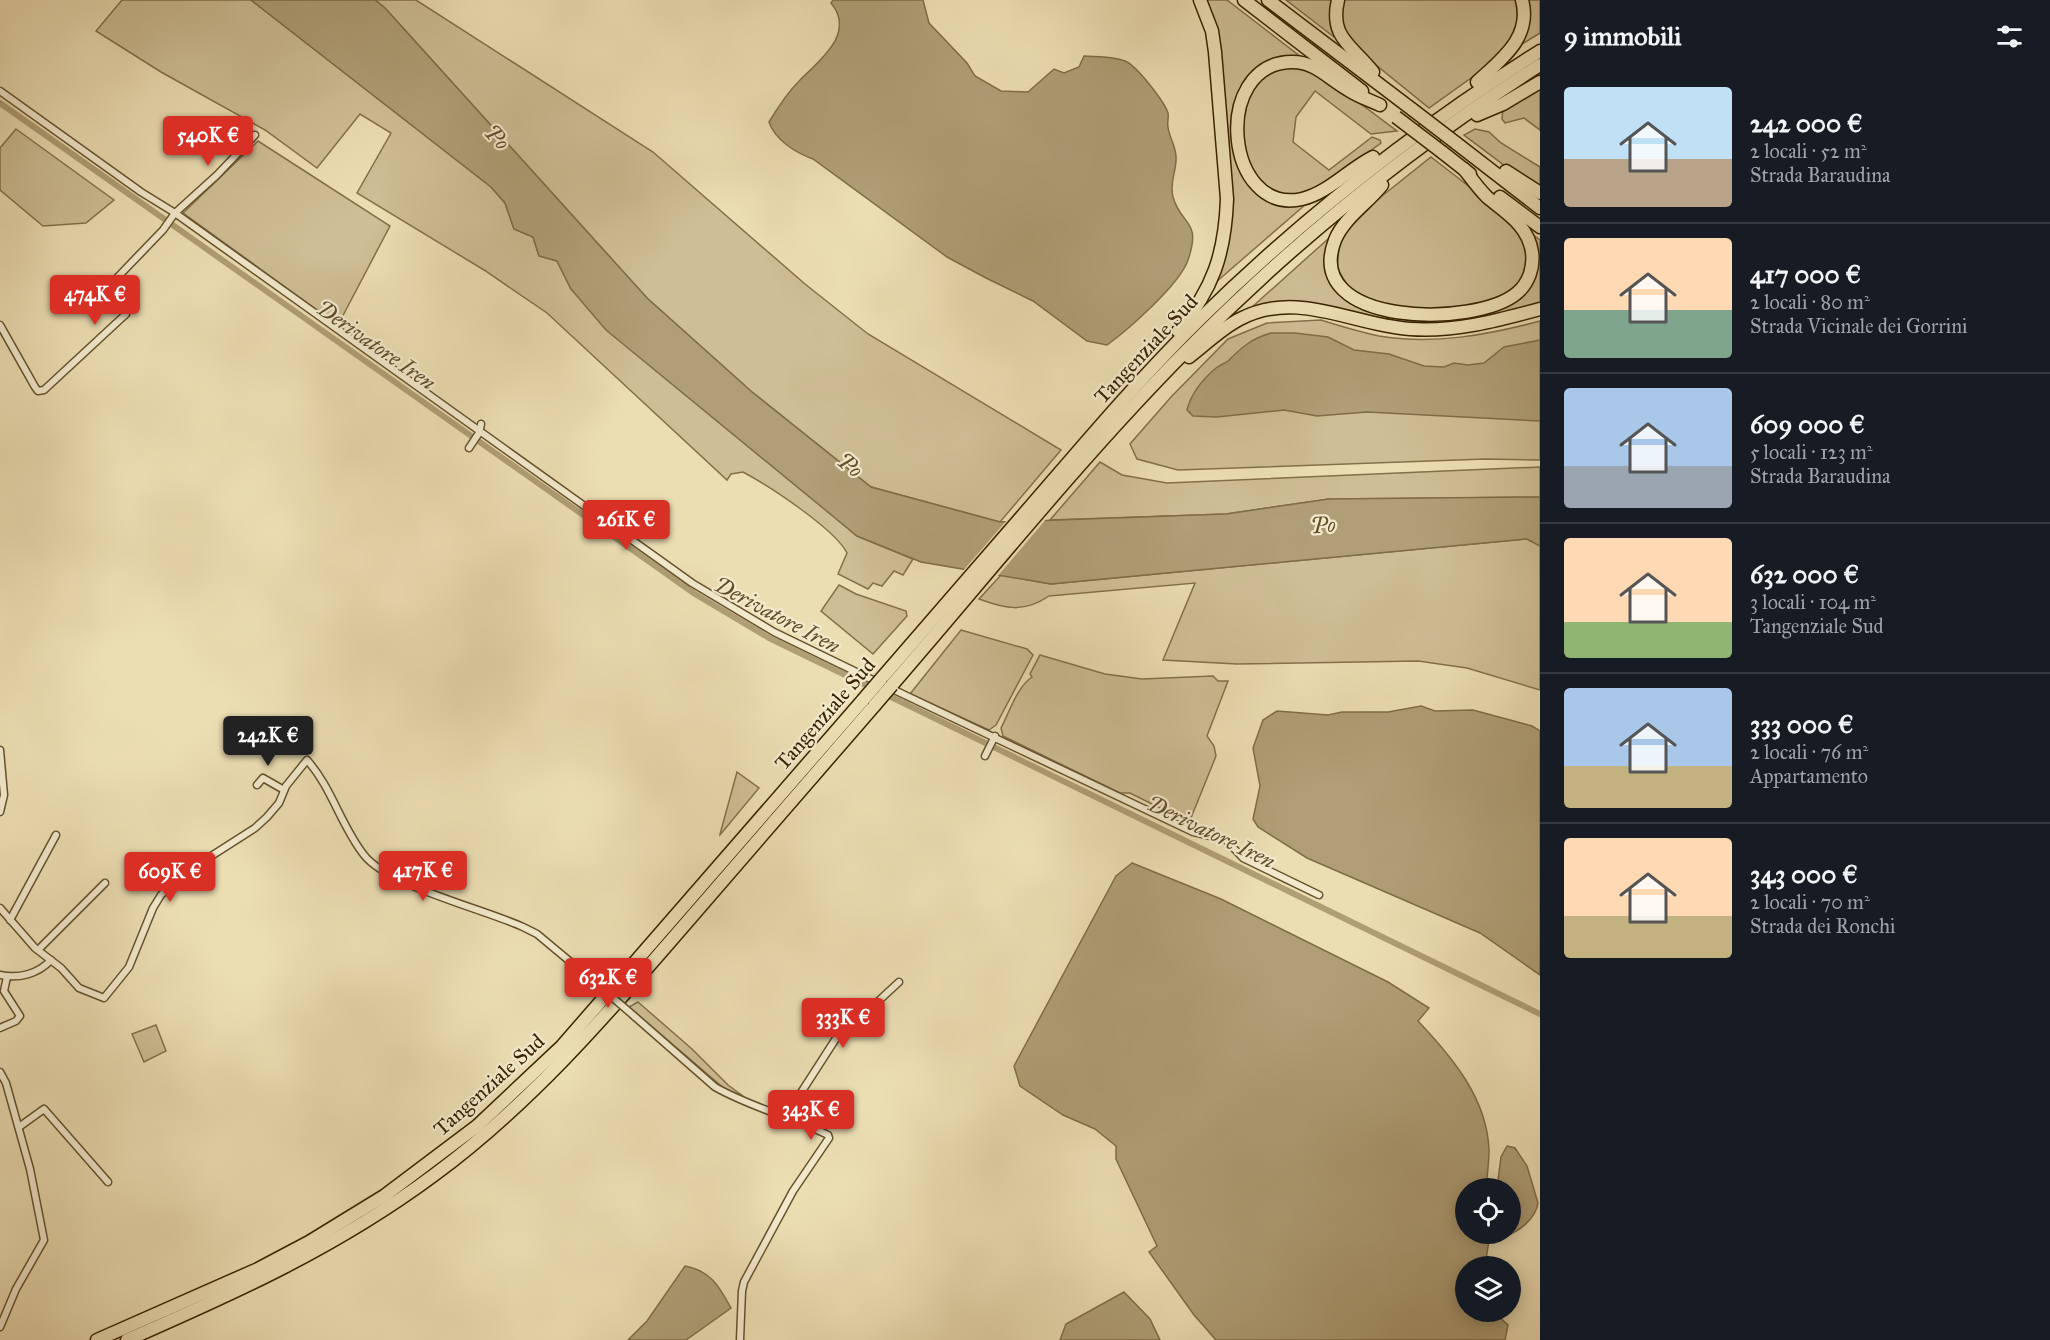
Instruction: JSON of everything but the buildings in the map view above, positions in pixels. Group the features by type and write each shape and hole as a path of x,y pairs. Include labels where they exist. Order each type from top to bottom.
{"highway":[{"path":"1134,397 1152,359 1180,329 1202,298 1215,273 1222,249 1227,199 1219,88 1212,31 1200,0"},
{"path":"1244,0 1540,227"},
{"path":"1268,0 1540,208"},
{"path":"1338,0 1336,23 1341,37 1369,67 1379,83"},
{"path":"1478,81 1508,54 1518,40 1524,18 1522,0"},
{"path":"1380,105 1356,94 1315,67 1293,62 1270,67 1255,77 1245,92 1238,114 1236,134 1242,162 1257,185 1276,198 1291,200 1308,198 1373,157 1478,81 1540,42"},
{"name":"Tangenziale Sud","path":"127,1340 268,1277 339,1239 401,1199 491,1130 579,1045 886,682 926,627 1134,397 1200,319 1305,222 1442,116 1540,51"},
{"path":"1189,357 1291,261 1383,185 1513,89 1540,65"},
{"name":"Tangenziale Sud","path":"1134,397 1336,213 1445,129 1540,65"},
{"path":"1477,115 1503,104 1540,82"},
{"path":"1470,153 1490,159 1540,193"},
{"path":"1305,222 1341,184 1373,157"},
{"path":"1383,185 1347,221 1335,241 1332,264 1340,287 1359,302 1400,312 1438,314 1475,310 1501,303 1522,288 1530,273 1532,253 1527,236 1520,225 1480,190 1464,169"},
{"path":"1134,397 1240,319 1264,310 1286,306 1318,309 1398,328 1435,330 1475,326 1540,309"},
{"name":"Tangenziale Sud","path":"886,682 938,632 1093,443"},
{"name":"Tangenziale Sud","path":"97,1340 258,1269 309,1242 384,1196 477,1126 534,1074 582,1024 868,703"}],"street":[{"path":"0,91 717,599 774,632 1192,832 1226,840 1243,858 1319,895"},
{"path":"0,325 34,387 38,391 44,390 126,314 127,308 112,289 112,283 163,230 175,213 217,175 255,135"},
{"path":"470,448 480,429"},
{"path":"985,756 995,736"},
{"path":"0,750 4,795 0,812"},
{"path":"0,908 38,951 51,960 79,988 104,998 129,967 153,908 161,895 180,876 255,828 279,803 284,790 307,760 317,771 362,853 376,867 405,883 524,927 537,934 715,1087 828,1135 829,1138 793,1191 744,1282 740,1340"},
{"path":"257,785 263,778 284,790"},
{"path":"10,920 56,835"},
{"path":"38,951 105,882"},
{"path":"0,1028 16,1021 20,1016 4,991 3,976 35,972 51,960"},
{"path":"786,1116 844,1026 873,1006 899,982"},
{"path":"0,1072 6,1083 19,1127 44,1240 16,1289 0,1327"},
{"path":"19,1127 44,1109 108,1182"}],"shaded area":[{"path":"122,0 251,0 491,187 505,203 514,229 533,237 539,256 557,261 571,289 857,536 913,559 903,575 894,571 882,586 873,583 868,589 838,574 847,553 840,543 816,521 784,497 743,472 731,474 727,480 547,313 484,270 357,193 391,133 360,114 317,168 265,130 161,72 96,31"},
{"path":"375,0 416,0 653,152 805,284 868,334 1061,450 1000,522 871,487 752,392 647,298 385,8"},
{"path":"1205,0 1227,0 1301,57 1275,59 1262,66 1252,76 1236,155 1281,204 1306,204 1215,283 1226,253"},
{"path":"1286,0 1334,0 1336,34 1334,37"},
{"path":"1342,0 1517,0 1518,30 1492,63 1429,108 1354,47 1341,23"},
{"path":"1526,0 1540,0 1540,33 1522,44"},
{"path":"1302,67 1322,75 1397,131 1371,134 1315,91 1296,117 1293,142 1329,170 1372,137 1380,140 1381,143 1335,177 1302,195 1280,194 1261,184 1244,154 1243,111 1259,79 1278,68"},
{"path":"1540,87 1540,130 1524,118 1505,123 1502,119 1503,109"},
{"path":"16,129 114,200 86,223 43,226 0,190 0,148"},
{"path":"1475,129 1489,132 1501,143 1540,167 1540,189 1529,184 1464,135"},
{"path":"258,141 390,226 338,325 183,213"},
{"path":"1431,157 1483,198 1523,236 1527,258 1525,269 1518,283 1506,293 1490,300 1452,308 1400,307 1352,293 1337,268 1340,240 1347,228 1382,196"},
{"path":"1532,234 1540,240 1540,305 1464,324 1404,324 1313,303 1252,307 1328,239 1326,260 1334,287 1345,298 1365,308 1446,317 1526,290"},
{"path":"1321,320 1350,329 1399,339 1460,337 1501,331 1540,321 1540,460 1485,459 1178,470 1137,459 1130,444 1171,397 1228,339 1267,323"},
{"path":"1100,462 1122,475 1167,483 1540,467 1540,497 1329,499 1226,514 1050,520"},
{"path":"1527,539 1540,546 1540,690 1467,668 1418,661 1237,664 1163,660 1195,583 1049,596 1031,605 1015,608 979,599 1001,575 1051,584"},
{"path":"839,585 856,594 906,611 907,616 873,654 821,611"},
{"path":"961,630 1027,649 1033,655 996,725 989,730 910,694"},
{"path":"1040,655 1105,674 1142,679 1213,676 1218,681 1228,681 1207,736 1214,746 1216,756 1191,818 1183,821 1181,816 1174,815 1130,793 1120,793 1003,736 1001,728 1022,687 1032,677 1030,674"},
{"path":"737,772 759,788 720,835 720,834"},
{"path":"638,1002 692,1049 728,1085 743,1096 726,1090 629,1007"},
{"path":"156,1025 166,1051 144,1062 132,1034"}],"water":[{"name":"Po","path":"251,0 375,0 385,8 647,298 752,392 871,487 1000,522 1226,514 1329,499 1540,497 1540,546 1527,539 1051,584 921,562 857,536 606,330 571,289 557,261 539,256 533,237 514,229 505,203 491,187"},
{"path":"833,0 923,0 929,23 967,63 975,76 1001,91 1028,92 1054,69 1064,73 1079,67 1084,56 1115,58 1125,61 1136,69 1161,100 1168,113 1169,131 1176,157 1172,186 1173,197 1192,230 1193,237 1192,247 1183,270 1165,293 1107,345 1087,341 1033,301 947,257 813,159 781,140 769,122 791,90 832,45 840,25 838,14 831,3"},
{"path":"1271,333 1328,337 1354,350 1389,354 1424,366 1444,367 1454,363 1468,365 1484,363 1504,347 1540,340 1540,421 1367,412 1317,416 1284,410 1217,417 1193,416 1187,410 1195,393 1211,372 1247,344"},
{"path":"1421,706 1435,711 1473,710 1532,726 1540,731 1540,975 1480,933 1307,858 1258,827 1253,819 1260,786 1253,748 1263,720 1277,711 1328,715 1342,712 1388,712"},
{"path":"1132,863 1221,899 1388,982 1429,1008 1418,1021 1455,1064 1475,1096 1487,1131 1489,1150 1487,1178 1455,1178 1455,1244 1488,1244 1487,1256 1455,1256 1455,1322 1505,1322 1508,1325 1505,1340 1216,1340 1194,1315 1149,1252 1157,1246 1116,1159 1116,1146 1095,1129 1063,1115 1020,1086 1014,1066 1116,876"},
{"path":"1507,1146 1515,1148 1527,1166 1538,1203 1534,1214 1521,1228 1521,1178 1498,1178 1501,1157"},
{"path":"685,1266 708,1276 731,1308 686,1340 628,1340 647,1321"},
{"path":"1124,1292 1150,1319 1160,1340 1060,1340 1066,1324"}],"pier":[{"path":"1048,517 996,578 962,572 1008,519"}],"waterway":[{"name":"Derivatore Iren","path":"0,103 695,594 769,638 874,689"},
{"name":"Derivatore Iren","path":"883,693 1540,1014"}]}
